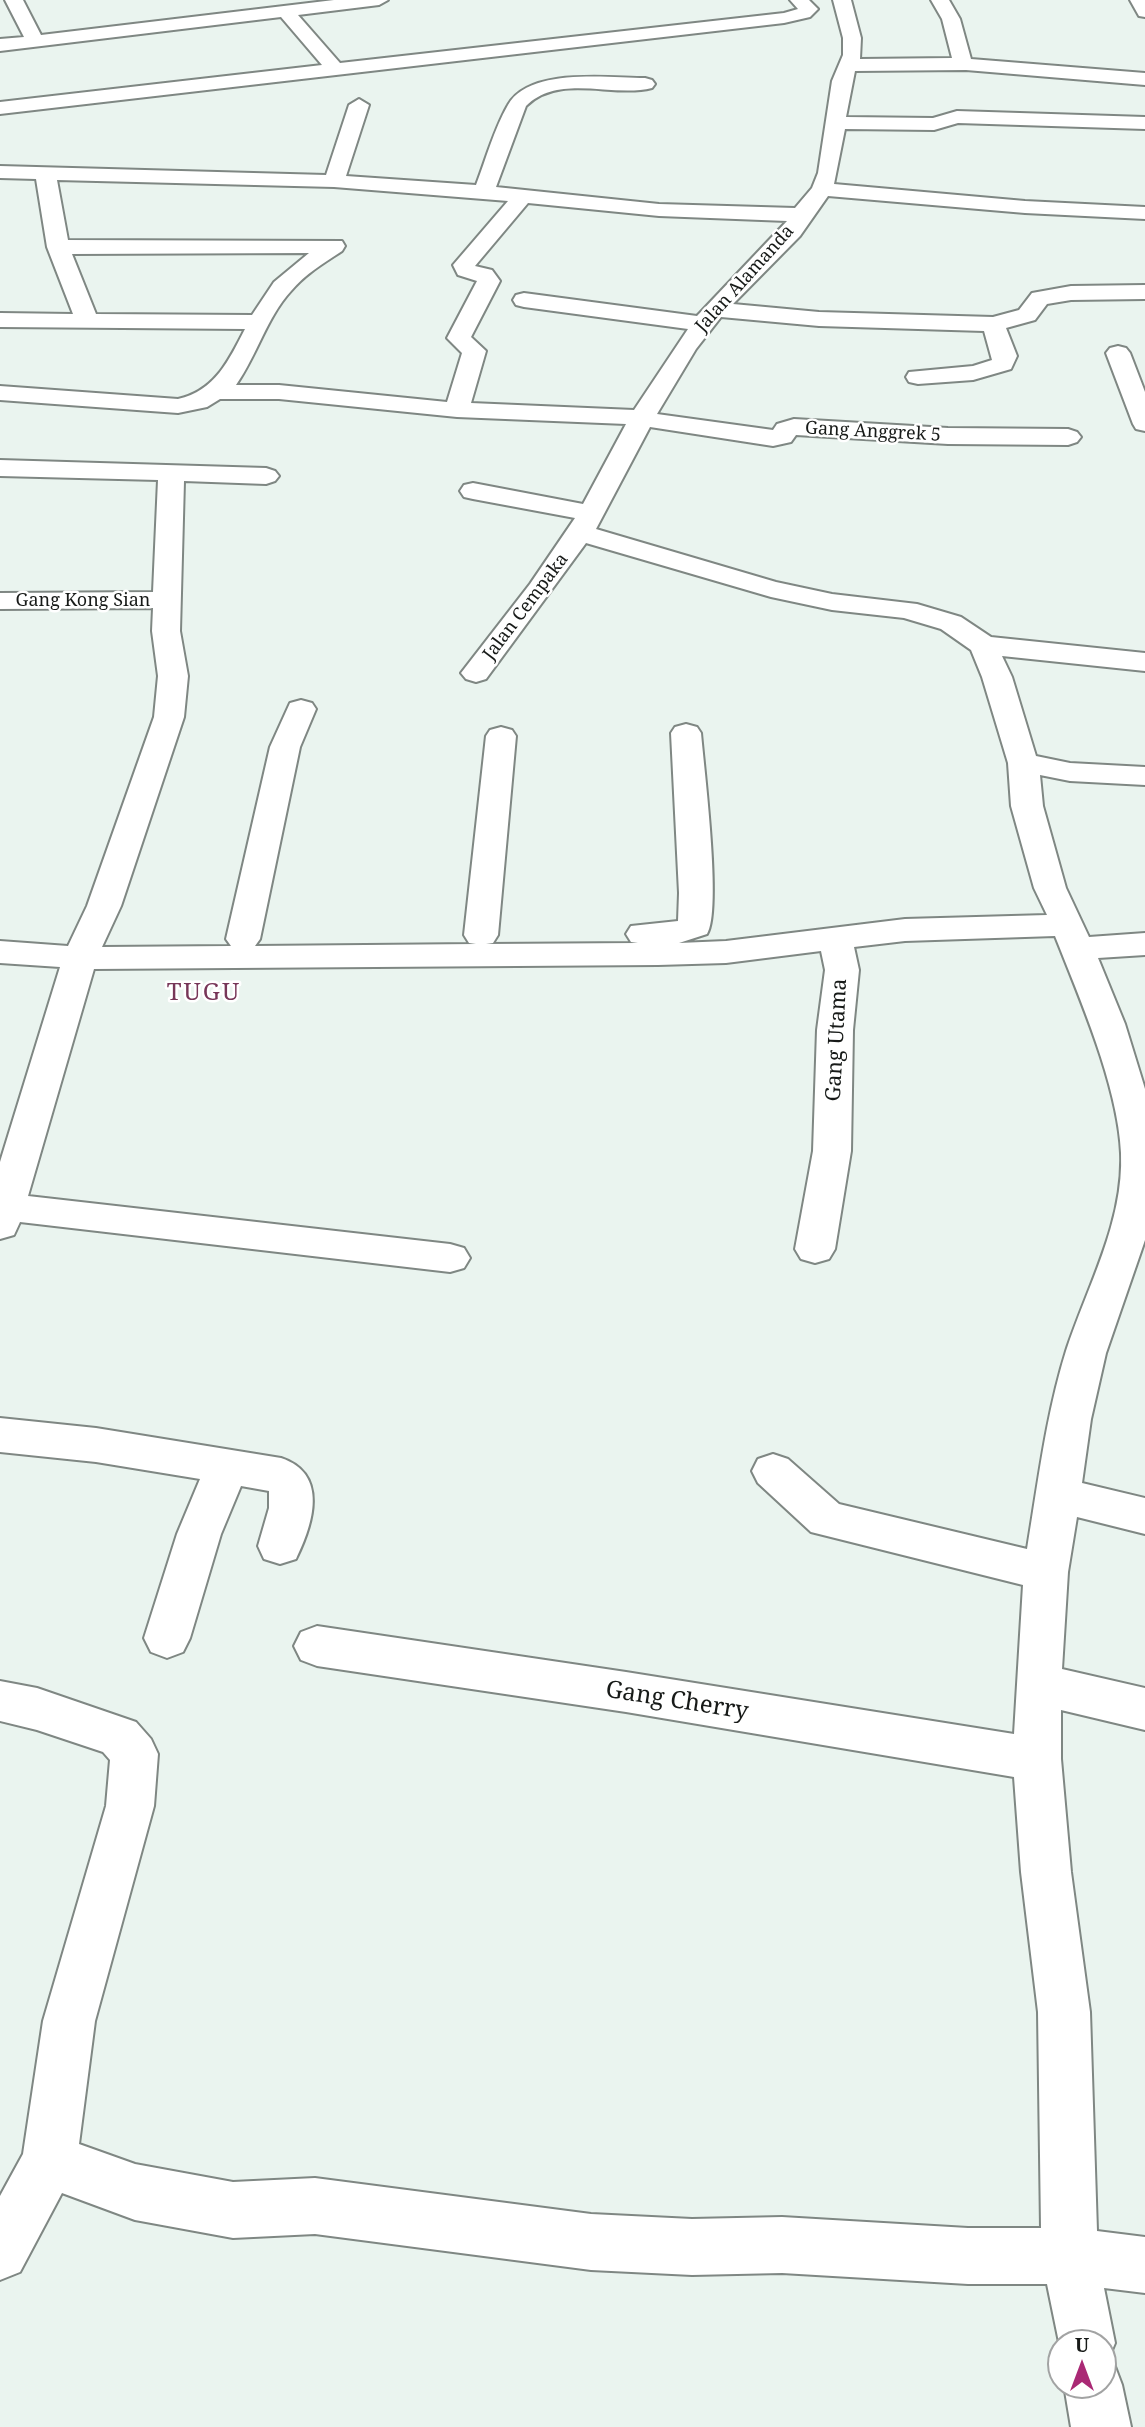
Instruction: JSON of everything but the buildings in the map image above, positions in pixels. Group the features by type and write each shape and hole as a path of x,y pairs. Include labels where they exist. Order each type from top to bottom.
{"street":[{"path":"14,0 36,41"},
{"path":"231,0 246,17"},
{"path":"0,45 379,0"},
{"path":"0,108 784,18 809,9 799,0"},
{"path":"842,1 867,0"},
{"path":"940,0 954,28 963,64"},
{"path":"1139,0 1145,12"},
{"name":"Jalan Alamanda","path":"582,529 642,418 686,347 709,316 792,230 822,189 828,173 842,81 849,65 852,38 842,1"},
{"path":"286,12 336,70"},
{"path":"849,65 963,64 1145,79"},
{"path":"484,192 517,105 526,94 539,88 560,86 645,84"},
{"path":"334,181 359,105"},
{"path":"835,123 934,124 957,117 1145,123"},
{"path":"0,172 334,181 484,192 659,210 801,215"},
{"path":"45,173 58,247 86,320"},
{"path":"822,189 1025,207 1145,213"},
{"path":"457,410 474,351 459,338 489,281 484,275 466,270 464,265 523,196"},
{"path":"58,247 334,246 291,277 259,322 240,365 211,396"},
{"path":"524,300 709,316 993,324 1027,315 1040,298 1080,292 1145,292"},
{"path":"0,320 259,322"},
{"path":"918,377 986,370 1003,363 1005,356 993,324"},
{"path":"1118,353 1145,424"},
{"name":"Gang Anggrek 5","path":"0,393 178,406 196,404 211,396 279,392 457,410 642,418 773,438 782,437 786,429 794,427 948,436 1068,437"},
{"path":"0,468 266,477"},
{"path":"171,473 166,631 173,676 169,718 104,906 80,958 3,1216 450,1258"},
{"path":"473,491 771,589 832,602 907,610 951,622 983,645 1145,662"},
{"name":"Jalan Cempaka","path":"476,673 582,529"},
{"name":"Gang Kong Sian","path":"0,601 167,600"},
{"path":"983,645 997,677 1023,763 1027,806 1050,888 1107,1024 1140,1119 1139,1188 1132,1222 1086,1353 1070,1419 1046,1572 1038,1684 1037,1759 1046,1872 1064,2012 1070,2256 1083,2329"},
{"path":"243,939 285,747 301,709"},
{"path":"80,958 127,945 243,939 675,933 695,927 696,893 686,733"},
{"path":"481,935 501,736"},
{"path":"1023,763 1070,772 1145,776"},
{"path":"0,952 80,958 658,954 726,952 905,930 1072,936 1145,944"},
{"name":"Gang Utama","path":"815,1249 832,1151 835,1030 842,970 835,939"},
{"path":"0,1435 96,1445 281,1475 288,1480 292,1498 280,1546"},
{"path":"167,1638 199,1534 227,1466"},
{"path":"773,1471 826,1519 1046,1572"},
{"path":"1060,1495 1145,1516"},
{"name":"Gang Cherry","path":"317,1646 626,1692 1037,1759"},
{"path":"1038,1684 1145,1709"},
{"path":"0,1701 37,1709 119,1738 134,1754 130,1806 69,2021 49,2161 0,2252"},
{"path":"49,2161 135,2192 233,2210 315,2206 591,2242 692,2247 782,2245 968,2256 1070,2256 1145,2266"},
{"path":"1096,2399 1101,2427"}],"district":[{"name":"TUGU","path":"204,993"}]}
